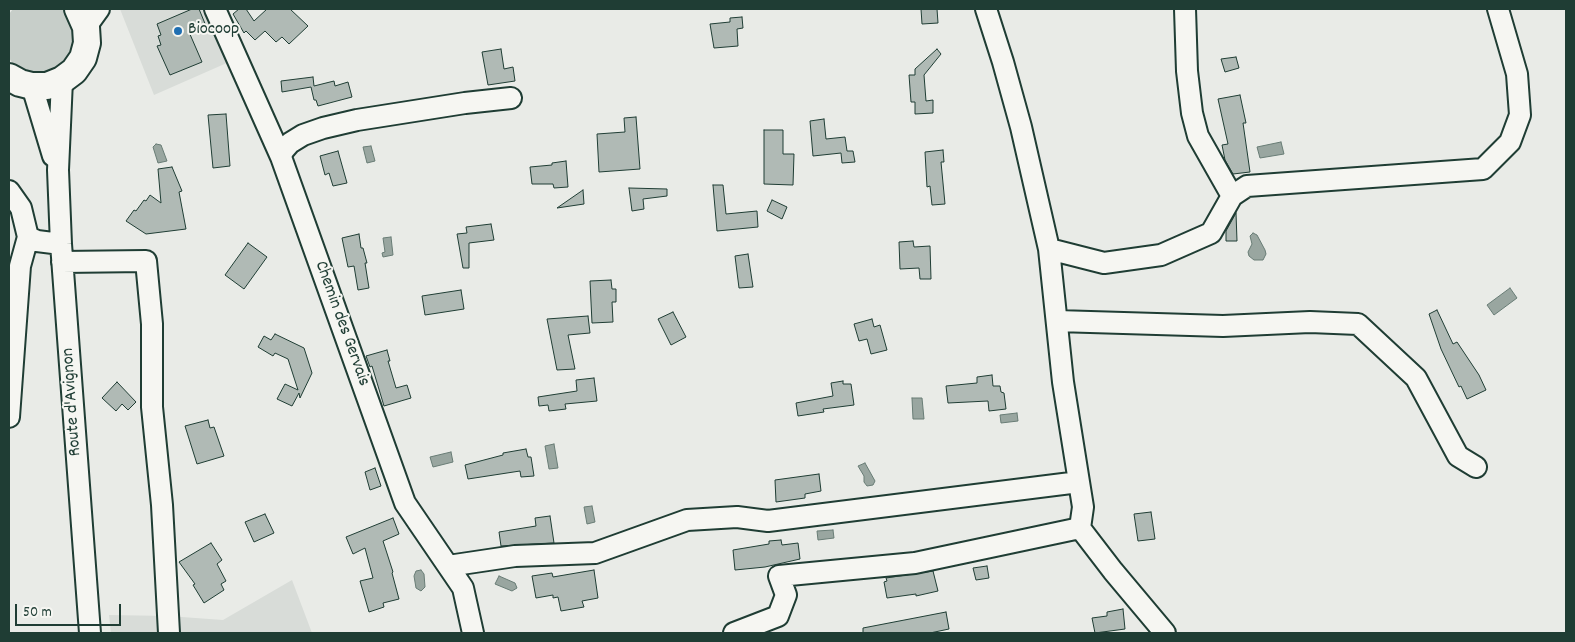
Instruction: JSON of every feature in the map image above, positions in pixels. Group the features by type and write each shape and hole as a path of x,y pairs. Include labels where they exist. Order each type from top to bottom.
{"main road":[{"path":"15,80 48,86 62,80 74,71 83,58 87,43 88,15"}],"street":[{"name":"Chemin des Gervais","path":"215,9 280,157 405,503 463,588 473,633"},
{"path":"986,9 1021,127 1049,249 1063,382 1083,507 1080,528 1165,633"},
{"path":"1185,9 1187,71 1192,113 1198,136 1232,196"},
{"path":"1049,249 1104,263 1161,255 1211,233 1232,196 1247,186 1482,169 1510,142 1520,115 1517,74 1498,9"},
{"path":"15,80 58,170"},
{"path":"58,170 62,80"},
{"path":"280,157 290,143 303,135 323,128 357,120 456,104 511,98"},
{"name":"Route d'Avignon","path":"58,170 61,253 90,633"},
{"path":"9,191 21,208 28,236 20,266 9,417"},
{"path":"28,236 61,253 146,261 152,324 152,407 165,541 169,633"},
{"path":"1057,321 1223,326 1310,322 1358,324 1416,378 1458,456 1476,466"},
{"path":"448,566 515,556 595,553 687,520 737,517 768,521 1079,482"},
{"path":"734,633 778,616 786,595 779,576 915,563 1080,528"}],"shaded area":[{"path":"13,9 66,9 78,38 69,61 48,74 35,75 23,71 13,64 9,58 9,14"},
{"path":"120,9 208,9 229,62 154,95"},
{"path":"1281,142 1284,154 1260,158 1257,147"},
{"path":"156,144 161,145 167,161 158,163 153,147"},
{"path":"371,146 375,161 367,163 363,147"},
{"path":"1253,233 1257,235 1265,250 1266,254 1263,260 1254,260 1249,256 1248,252 1252,244 1250,236"},
{"path":"391,237 393,255 383,257 382,253 385,252 383,238"},
{"path":"1510,288 1517,298 1494,315 1487,305"},
{"path":"912,398 922,398 924,419 913,419"},
{"path":"1017,413 1018,421 1001,423 1000,415"},
{"path":"554,444 558,468 549,469 545,446"},
{"path":"451,452 453,462 433,467 430,457"},
{"path":"865,463 875,481 873,485 867,486 858,466"},
{"path":"592,506 595,522 587,524 584,507"},
{"path":"833,530 834,538 818,540 817,531"},
{"path":"421,570 424,574 425,587 421,591 416,588 414,576 416,571"},
{"path":"499,576 515,583 517,588 512,591 495,584"},
{"path":"292,580 312,633 111,633 109,615 168,616 223,620"}],"building":[{"path":"192,9 199,9 206,26 189,32 202,62 170,75 157,46 161,45 158,36 161,35 157,24"},
{"path":"239,9 246,9 254,21 267,9 290,9 308,26 289,44 282,37 276,42 265,31 255,40 246,31 244,33 233,14"},
{"path":"921,9 937,9 938,23 922,24"},
{"path":"742,17 743,28 737,29 738,46 714,48 710,24 730,22 730,18"},
{"path":"501,49 504,69 513,67 515,81 488,85 482,52"},
{"path":"937,49 941,54 924,75 926,101 933,100 933,113 915,114 915,102 911,102 909,75 915,75 915,69"},
{"path":"1236,57 1239,68 1225,72 1221,59"},
{"path":"313,77 314,86 334,81 335,86 348,82 352,97 318,106 316,100 314,100 311,87 282,92 281,81"},
{"path":"1240,95 1246,123 1243,123 1250,172 1233,174 1225,160 1222,145 1228,144 1218,99"},
{"path":"226,114 230,166 213,168 208,115"},
{"path":"636,117 640,169 599,172 597,134 625,132 624,118"},
{"path":"824,119 826,139 845,137 847,151 853,151 855,162 842,163 841,153 813,156 810,121"},
{"path":"764,130 783,130 783,154 794,154 793,185 764,184"},
{"path":"943,150 944,162 941,162 945,204 932,205 930,186 927,187 925,152"},
{"path":"338,151 347,183 333,186 329,173 325,175 320,156"},
{"path":"566,161 568,187 554,188 553,184 532,184 530,167 552,165 552,163"},
{"path":"172,167 182,191 179,192 186,229 146,234 126,221 134,210 136,211 150,195 161,203 158,169"},
{"path":"713,185 723,185 726,214 757,211 758,227 717,231"},
{"path":"629,188 667,189 667,196 643,199 644,209 632,211"},
{"path":"583,190 584,204 557,208"},
{"path":"772,200 787,207 782,219 767,211"},
{"path":"1236,213 1237,241 1226,241 1226,231"},
{"path":"491,224 494,240 469,243 469,268 463,268 457,234 467,233 466,227"},
{"path":"359,234 361,248 363,248 367,263 365,263 369,288 358,290 354,266 348,267 342,238"},
{"path":"913,241 914,247 930,246 931,279 920,279 919,268 900,269 899,242"},
{"path":"248,243 267,257 244,289 225,275"},
{"path":"748,254 753,287 739,288 735,256"},
{"path":"611,280 612,289 616,289 616,302 612,302 613,322 592,323 590,281"},
{"path":"461,290 464,309 425,315 422,296"},
{"path":"1437,310 1453,344 1457,342 1479,375 1486,390 1467,399 1461,386 1459,387 1441,349 1429,314"},
{"path":"673,312 686,337 671,345 658,319"},
{"path":"588,316 590,333 568,335 575,369 557,370 547,319"},
{"path":"872,319 874,327 880,325 887,350 871,354 867,339 859,341 854,324"},
{"path":"275,334 304,348 312,373 300,398 299,393 292,406 277,399 285,384 298,390 288,359 275,353 273,356 258,347 264,336 271,340"},
{"path":"387,350 390,361 388,361 396,388 407,385 411,398 384,406 372,366 370,367 366,356"},
{"path":"992,375 993,386 1000,386 1001,392 1004,393 1006,409 989,411 988,401 948,403 946,386 977,383 977,377"},
{"path":"594,378 597,401 565,404 566,409 549,411 548,405 539,406 538,397 577,391 576,380"},
{"path":"843,381 843,384 851,384 854,405 823,409 824,412 798,416 796,403 833,396 831,383"},
{"path":"117,382 136,402 128,410 122,404 116,411 102,398"},
{"path":"208,420 210,428 214,427 224,456 197,464 185,426"},
{"path":"526,449 528,457 531,457 534,476 521,477 520,471 468,479 465,465 503,455 503,453"},
{"path":"375,468 381,486 370,490 365,472"},
{"path":"819,474 821,491 805,494 805,498 776,502 775,480"},
{"path":"1151,512 1155,539 1138,541 1134,514"},
{"path":"265,514 274,533 254,542 245,522"},
{"path":"550,516 554,543 501,546 499,532 536,526 535,518"},
{"path":"393,518 399,534 383,541 399,599 383,603 384,607 369,612 360,581 373,578 365,548 353,554 346,537"},
{"path":"781,540 782,545 798,543 800,559 765,567 735,570 733,550"},
{"path":"211,543 222,560 217,564 226,581 221,584 224,590 204,603 193,585 195,584 179,562"},
{"path":"987,566 989,578 976,580 973,568"},
{"path":"594,570 598,598 582,601 584,607 561,611 558,597 553,598 553,595 536,598 532,576 552,573 553,577"},
{"path":"933,571 938,591 916,596 916,594 887,598 884,582 887,581 886,578"},
{"path":"1123,609 1125,629 1095,633 1092,618 1107,616 1107,612"},
{"path":"946,612 949,629 930,633 863,633 863,628"}],"place":[{"name":"Biocoop","path":"178,31"}]}
